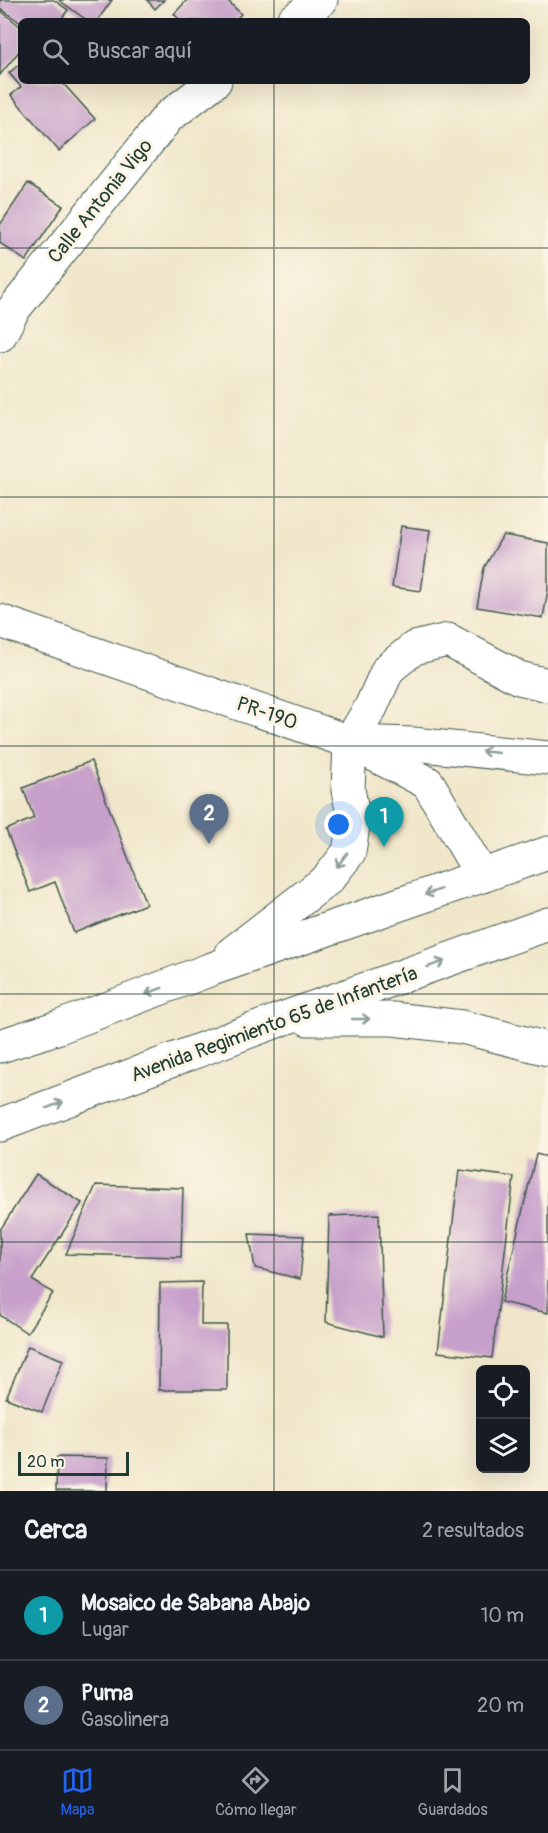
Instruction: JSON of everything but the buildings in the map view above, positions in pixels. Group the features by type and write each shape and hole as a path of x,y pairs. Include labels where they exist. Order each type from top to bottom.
{"main road":[{"path":"297,18 321,0"},
{"name":"Calle Antonia Vigo","path":"0,335 13,310 168,117 211,84"},
{"name":"PR-190","path":"0,621 350,742 428,783 482,876"},
{"path":"209,970 328,879 349,852 354,819 348,790 350,742 372,707 388,669 414,648 448,640 519,678 548,685"},
{"path":"350,742 413,744 548,758"},
{"path":"0,1046 59,1027 209,970 548,853"},
{"name":"Avenida Regimiento 65 de Infantería","path":"0,1125 282,1019 548,924"},
{"path":"282,1019 393,1019 462,1027 548,1049"}],"place":[{"name":"Puma","path":"209,844"},
{"name":"Mosaico de Sabana Abajo","path":"384,847"}]}
